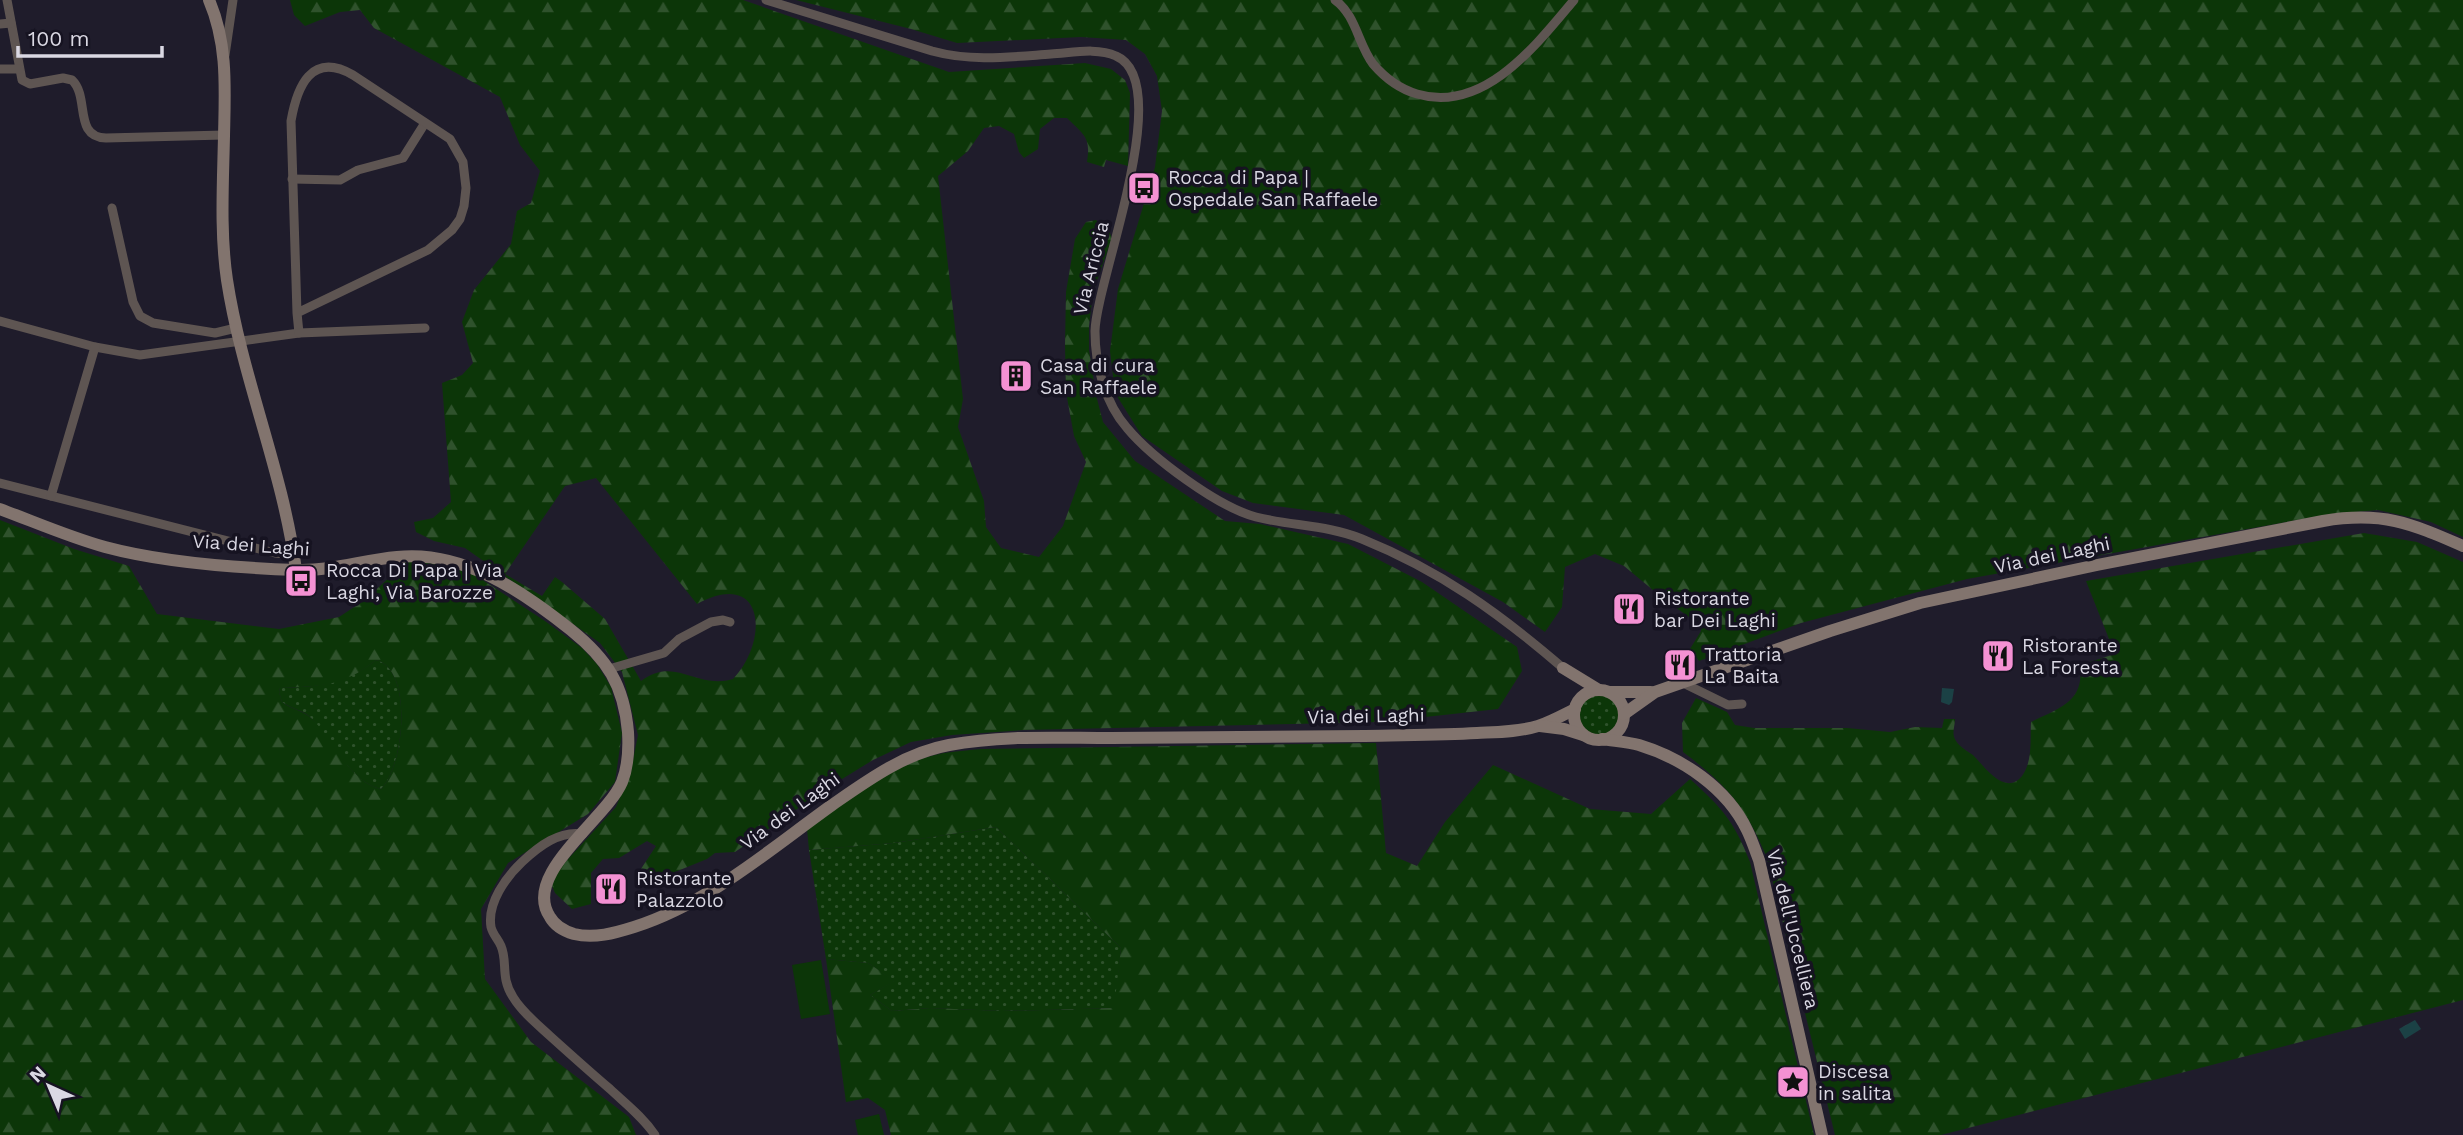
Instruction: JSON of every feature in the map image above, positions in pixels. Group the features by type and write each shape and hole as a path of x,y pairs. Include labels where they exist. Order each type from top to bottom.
{"main road":[{"path":"209,0 220,31 224,60 223,228 227,279 238,335 271,455 296,570"},
{"name":"Via dei Laghi","path":"0,509 70,536 124,551 217,564 296,570 340,568 413,556 436,557 457,562 487,575 552,616 587,643 609,669 620,688 628,745 627,766 622,783 612,800 548,876 543,894 544,905 551,919 564,930 580,935 605,935 657,919 692,903 860,785 899,762 939,747 1007,738 1408,736 1539,726 1564,729 1586,736"},
{"name":"Via dei Laghi","path":"1623,717 1655,692 1681,682 1860,621 1954,594 2330,520 2364,516 2389,519 2421,528 2463,547"},
{"name":"Via Ariccia","path":"1563,668 1604,691"},
{"name":"Via Ariccia","path":"1563,668 1576,706"},
{"path":"1623,717 1615,733 1602,739 1586,736 1575,721 1576,706 1585,694 1604,691 1620,701 1623,717 1639,745"},
{"name":"Via dei Laghi","path":"1604,691 1655,692"},
{"name":"Via dei Laghi","path":"1539,726 1576,706"},
{"name":"Via dell'Uccelliera","path":"1602,739 1639,745 1697,772 1727,801 1746,828 1759,860 1822,1135"}],"street":[{"path":"7,0 22,80 28,84 63,78 75,82 79,89 85,126 92,134 99,138 224,135"},
{"path":"224,60 233,0"},
{"name":"Via Ariccia","path":"766,0 932,51 960,57 987,59 1094,52 1111,54 1127,63 1135,75 1139,91 1135,145 1126,205 1098,304 1095,330 1102,377 1111,405 1122,423 1150,451 1224,503 1256,517 1332,529 1384,549 1446,580 1491,608 1563,668"},
{"path":"1335,0 1348,12 1365,52 1382,74 1413,93 1441,98 1467,94 1497,77 1530,50 1574,0"},
{"path":"0,24 11,23"},
{"path":"298,313 428,250 452,230 460,219 466,188 463,163 450,139 348,73 333,68 314,72 301,83 292,116 290,138 292,179 298,313 299,333"},
{"path":"0,69 19,69"},
{"path":"292,179 340,180 358,170 403,158 425,123"},
{"path":"112,208 133,302 140,316 153,323 238,335 425,328"},
{"path":"0,321 95,347 144,355 238,335"},
{"path":"51,496 95,347"},
{"path":"0,483 275,553 294,555"},
{"path":"609,669 664,653 680,639 711,622 730,622"},
{"path":"1681,682 1727,705 1742,704"},
{"path":"583,834 570,833 557,837 529,855 514,869 496,899 491,915 492,929 503,951 505,981 517,1003 637,1114 655,1135"}],"green space":[{"path":"290,0 743,0 949,72 1085,63 1111,69 1125,80 1130,93 1128,166 1106,160 1104,167 1087,162 1088,147 1082,133 1067,118 1054,118 1040,129 1038,149 1024,158 1019,152 1014,134 999,126 984,128 968,151 938,176 963,399 958,427 984,501 986,527 1001,548 1039,557 1063,526 1086,462 1074,436 1066,392 1066,292 1075,239 1086,222 1096,220 1108,229 1112,238 1093,292 1089,326 1089,350 1096,395 1103,422 1135,461 1225,521 1260,524 1348,544 1422,582 1517,647 1522,671 1498,709 1380,722 1024,730 952,735 911,742 873,760 829,787 735,852 715,853 670,874 644,878 637,875 656,846 647,841 619,858 603,859 591,873 591,904 572,909 555,893 552,886 558,870 616,807 631,770 638,735 622,672 600,643 465,548 434,541 416,532 414,522 433,518 451,502 442,383 462,375 473,363 462,322 474,290 511,244 517,211 531,203 540,171 520,145 500,97 374,28 360,10 340,12 305,26 294,15","holes":["596,478 697,604 720,595 737,595 748,602 754,614 756,629 745,664 733,679 708,680 665,671 641,681 605,619 562,582 555,577 542,596 505,574 565,486"]},
{"path":"796,0 2463,0 2463,537 2431,522 2378,510 2331,514 1967,579 1801,623 1699,661 1690,649 1701,631 1699,624 1624,566 1595,554 1565,567 1562,607 1545,632 1503,602 1344,515 1253,503 1222,491 1142,436 1115,393 1110,351 1118,289 1155,167 1162,111 1157,76 1145,54 1126,40 1081,37 957,43"},
{"path":"0,520 74,549 129,566 157,614 279,629 339,617 365,600 407,561 445,563 475,575 545,621 582,648 597,664 611,687 622,733 615,782 588,814 508,863 481,909 485,979 531,1042 629,1117 636,1135 0,1135","holes":["376,660 388,667 396,681 400,699 400,741 389,778 381,789 360,778 319,727 308,716 282,702 279,692 280,688 342,680"]},
{"path":"2364,533 2417,542 2463,562 2463,1000 1941,1135 1835,1135 1767,858 1734,798 1712,775 1683,752 1682,723 1696,698 1727,712 1735,725 1754,728 1847,728 1890,732 1915,727 1942,728 1944,719 1955,719 1954,735 1959,745 1995,778 2009,783 2015,782 2022,776 2028,764 2031,722 2060,708 2074,696 2078,688 2080,665 2115,654 2086,581"},
{"path":"376,660 388,667 396,681 401,720 395,761 389,778 381,789 360,778 311,718 282,702 279,692 280,688 331,683 354,674"},
{"path":"1599,695 1613,701 1619,715 1613,729 1599,735 1585,729 1579,715 1585,701"},
{"path":"1376,743 1386,853 1417,866 1445,822 1493,765 1590,809 1651,814 1690,779 1726,816 1750,862 1814,1135 891,1135 885,1110 868,1098 846,1102 826,959 868,963 895,981 870,995 892,1011 930,1008 1002,1011 1114,1008 1121,948 996,827 894,843 809,850 807,829 855,794 907,764 944,753 982,749"},
{"path":"996,827 1121,948 1115,1008 1002,1011 930,1008 892,1011 870,995 894,981 868,963 826,959 809,850 894,843"},
{"path":"821,960 830,1014 801,1019 792,965"},
{"path":"879,1114 884,1135 858,1135 855,1120"}],"water":[{"path":"1942,688 1954,689 1949,705 1941,702"},
{"path":"2415,1020 2421,1029 2405,1039 2399,1029"}],"place":[{"name":"Rocca di Papa | Ospedale San Raffaele","path":"1144,188"},
{"name":"Casa di cura San Raffaele","path":"1016,376"},
{"name":"Rocca Di Papa | Via Laghi, Via Barozze","path":"301,581"},
{"name":"Ristorante bar Dei Laghi","path":"1629,609"},
{"name":"Ristorante La Foresta","path":"1998,656"},
{"name":"Trattoria La Baita","path":"1680,665"},
{"name":"Ristorante Palazzolo","path":"611,889"},
{"name":"Discesa in salita","path":"1793,1082"}]}
